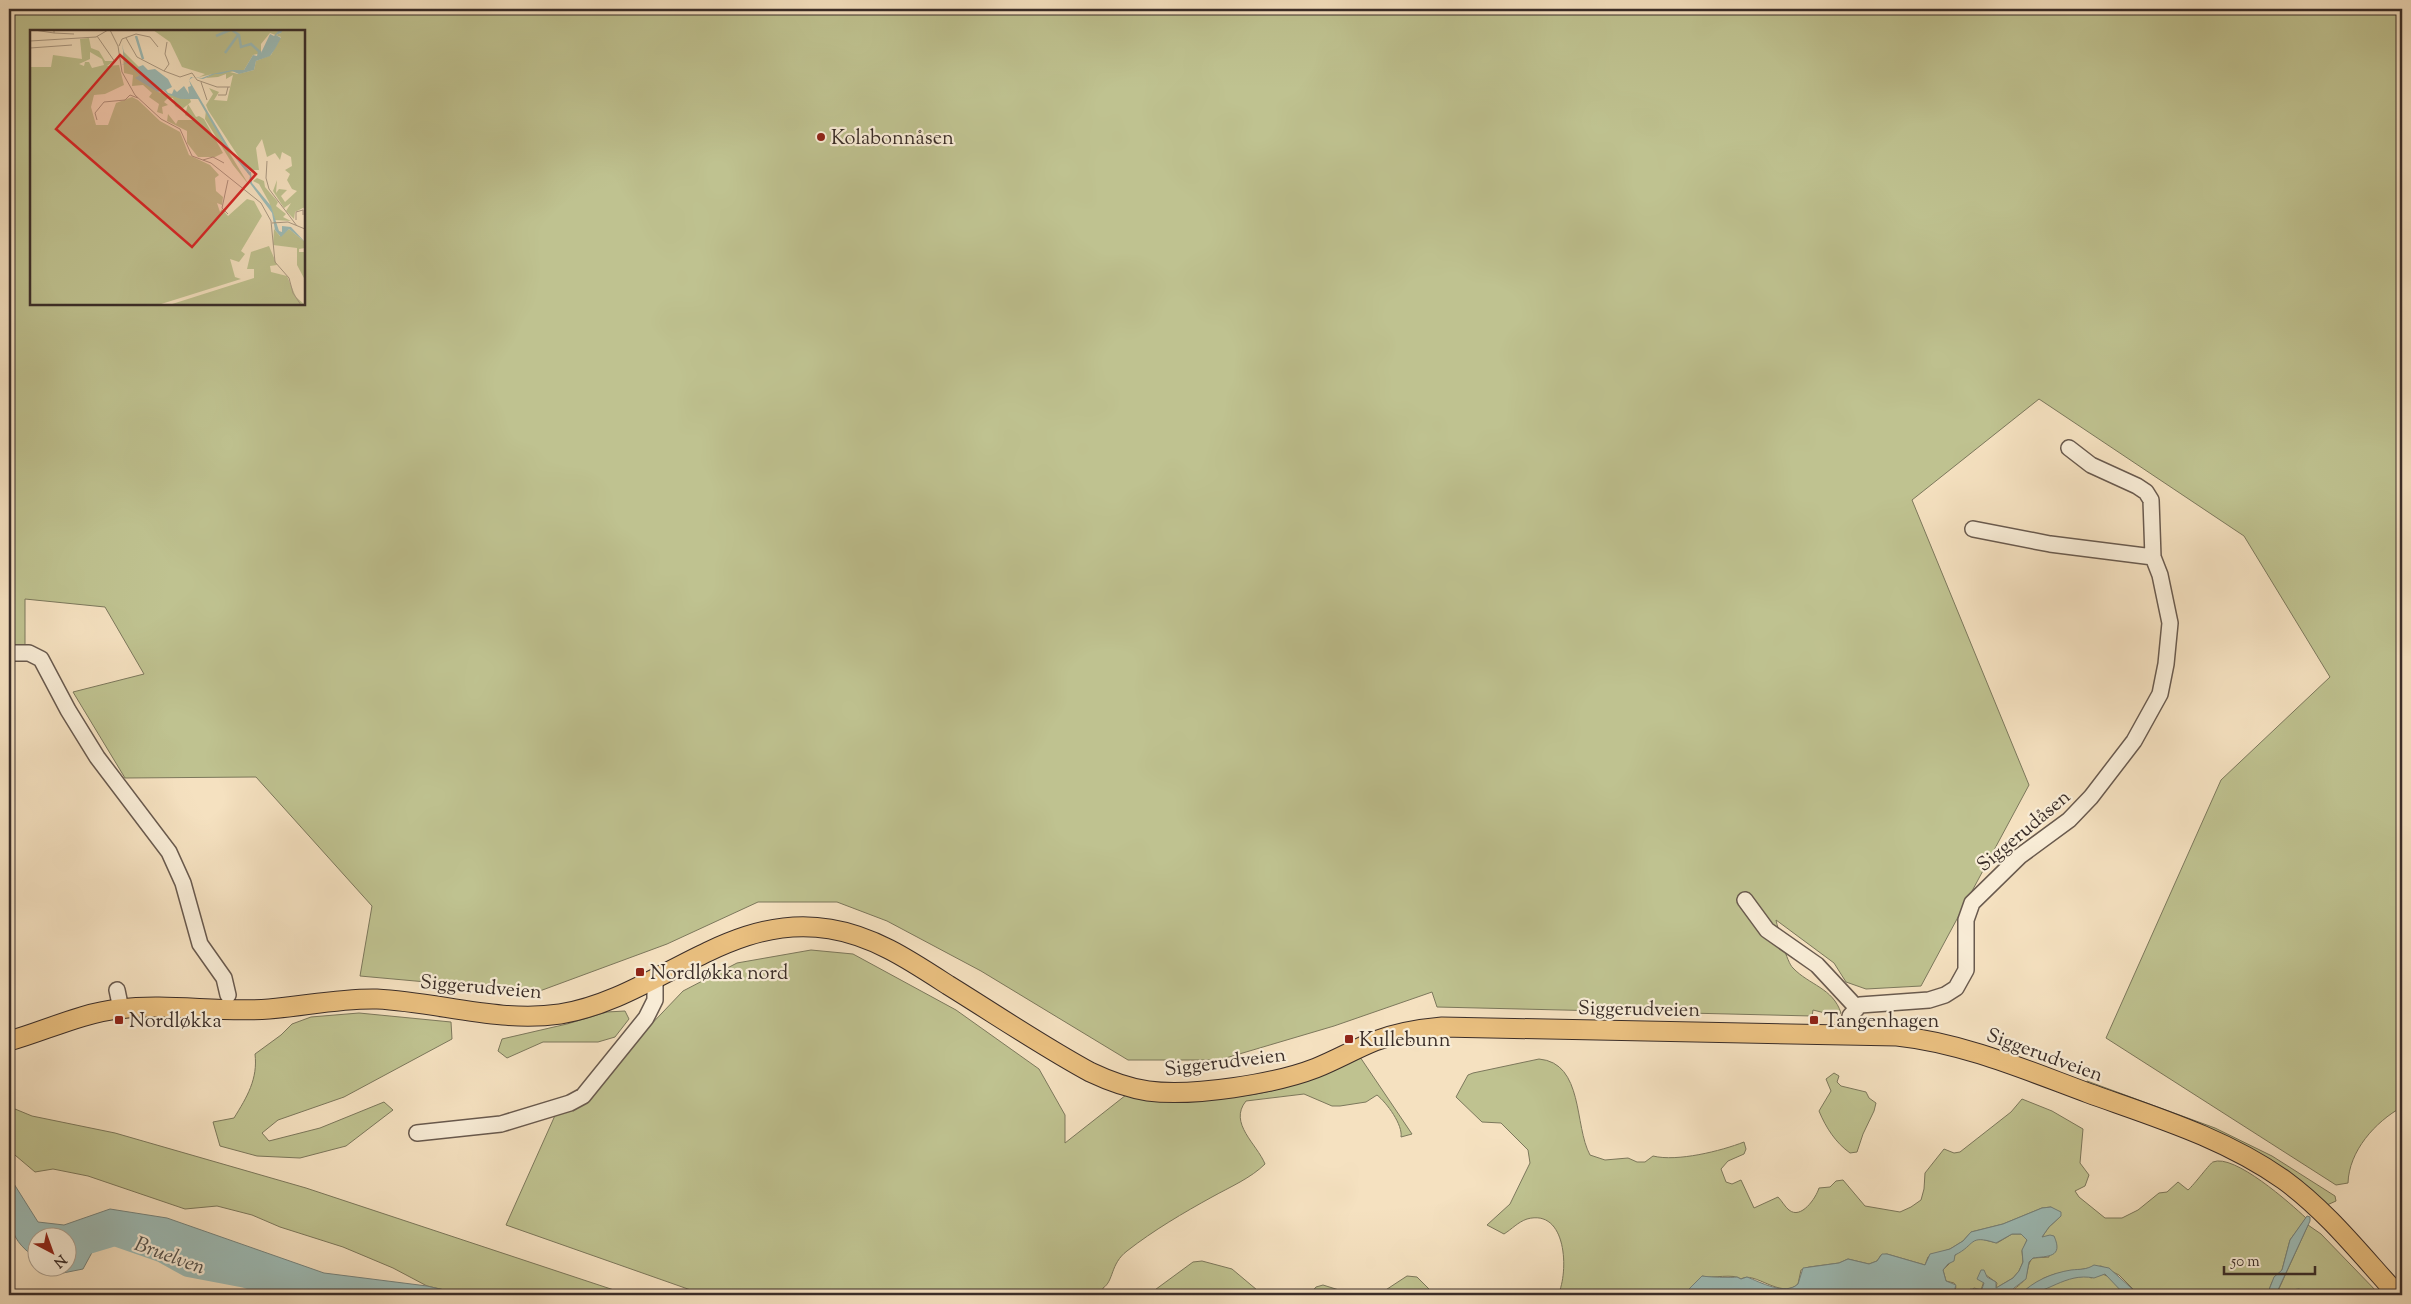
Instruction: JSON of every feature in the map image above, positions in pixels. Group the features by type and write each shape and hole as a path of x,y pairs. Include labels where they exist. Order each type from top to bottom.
{"main road":[{"name":"Siggerudveien","path":"9,1040 87,1016 121,1009 164,1006 252,1010 364,999 406,1001 491,1014 535,1016 574,1011 621,996 730,941 757,931 802,926 840,931 876,943 900,955 1090,1072 1127,1087 1157,1092 1204,1090 1289,1077 1323,1066 1381,1039 1442,1027 1848,1034 1908,1037 1957,1047 2156,1118 2218,1143 2271,1172 2302,1195 2328,1219 2398,1295"}],"street":[{"name":"Siggerudåsen","path":"1857,1008 1865,1005 1929,1000 1945,995 1956,988 1966,970 1966,920 1972,903 2020,856 2069,820 2091,797 2134,741 2160,694 2166,664 2170,623 2160,575 2153,557 2151,500 2146,492 2091,465 2069,448"},
{"path":"1973,529 2050,544 2153,557"},
{"path":"9,653 30,652 41,659 97,757 169,852 183,883 200,944 224,978 228,995"},
{"path":"1745,900 1767,930 1817,964 1857,1008 1850,1016 1848,1034"},
{"path":"417,1133 502,1124 570,1104 583,1096 646,1018 655,1000 655,979"},
{"path":"117,990 121,1009"}],"green space":[{"path":"9,9 2402,9 2402,1107 2382,1121 2365,1139 2353,1160 2348,1183 2336,1185 2106,1038 2221,780 2330,677 2244,536 2039,399 1912,500 2029,785 1921,986 1866,989 1846,982 1834,963 1776,920 1783,946 1791,965 1799,974 1827,992 1841,1013 1833,1015 1813,1010 1812,1016 1437,1007 1432,992 1334,1026 1219,1060 1128,1060 981,971 887,921 837,902 758,902 667,944 537,992 360,976 372,906 256,777 125,778 73,692 144,674 105,607 25,599 25,648 9,647"},
{"path":"811,950 853,954 956,1010 1039,1069 1065,1115 1065,1143 1126,1095 1198,1098 1235,1097 1271,1091 1294,1084 1360,1057 1412,1134 1401,1137 1400,1126 1394,1114 1377,1095 1366,1102 1340,1106 1332,1106 1304,1094 1246,1101 1241,1109 1242,1125 1265,1164 1247,1178 1169,1222 1127,1251 1118,1261 1109,1281 1103,1288 1102,1295 705,1295 506,1225 557,1111 642,1034 683,991 737,963"},
{"path":"625,1011 629,1019 615,1037 598,1042 543,1042 507,1058 498,1051 502,1039 567,1024 607,1012"},
{"path":"359,1013 451,1022 452,1039 344,1097 278,1120 262,1133 269,1141 320,1128 384,1102 393,1110 346,1146 300,1158 257,1156 220,1146 213,1122 234,1118 253,1080 255,1054 281,1035 292,1024 311,1017"},
{"path":"1539,1059 1553,1063 1564,1072 1571,1083 1585,1143 1590,1155 1605,1160 1628,1158 1637,1162 1645,1162 1653,1156 1686,1157 1723,1149 1744,1142 1746,1149 1744,1154 1728,1161 1721,1169 1726,1182 1732,1184 1741,1180 1754,1208 1778,1197 1789,1210 1798,1212 1811,1202 1819,1188 1830,1187 1836,1181 1843,1180 1865,1206 1900,1212 1921,1200 1925,1173 1944,1149 1954,1153 1960,1152 2011,1112 2022,1099 2052,1111 2083,1129 2080,1163 2089,1175 2085,1186 2075,1191 2079,1197 2105,1218 2122,1218 2138,1210 2159,1193 2167,1192 2178,1182 2188,1190 2213,1162 2222,1161 2248,1172 2262,1181 2306,1218 2290,1240 2282,1270 2272,1282 2267,1295 2242,1295 2229,1291 2224,1295 2139,1295 2119,1275 2101,1266 2055,1274 2044,1278 2020,1295 2010,1295 2024,1280 2029,1263 2033,1258 2049,1257 2046,1238 2042,1237 2049,1227 2061,1216 2051,1207 2042,1208 2003,1224 1971,1232 1963,1241 1950,1249 1928,1257 1925,1265 1887,1254 1881,1255 1877,1261 1869,1264 1848,1259 1839,1263 1809,1267 1801,1270 1798,1284 1784,1289 1753,1278 1702,1276 1683,1295 1558,1295 1564,1258 1562,1244 1557,1232 1550,1223 1540,1218 1527,1219 1504,1234 1487,1225 1510,1204 1530,1163 1528,1150 1501,1123 1482,1122 1456,1097 1468,1075"},
{"path":"1834,1073 1839,1076 1837,1082 1841,1086 1866,1092 1869,1098 1876,1103 1857,1152 1850,1153 1840,1145 1828,1129 1819,1111 1831,1091 1826,1079"},
{"path":"2087,1081 2215,1128 2272,1156 2335,1196 2336,1201 2327,1205 2086,1086"},
{"path":"15,1109 32,1116 115,1133 306,1188 629,1295 466,1295 427,1286 393,1268 343,1247 280,1227 252,1215 217,1206 185,1209 88,1176 53,1169 35,1172 9,1150 9,1110"},
{"path":"2308,1225 2321,1234 2380,1295 2311,1295 2299,1290 2277,1293"},
{"path":"2012,1234 2021,1234 2027,1240 2022,1251 2023,1262 2013,1278 1996,1288 1997,1283 1986,1275 1981,1290 1974,1288 1966,1295 1953,1295 1956,1287 1954,1283 1946,1281 1943,1270 1955,1255 1972,1240 1981,1239 1997,1243"},
{"path":"1202,1261 1232,1269 1263,1295 1148,1295 1193,1262"},
{"path":"2100,1274 2108,1276 2125,1295 2064,1295 2059,1290 2058,1295 2030,1295 2067,1278 2088,1276 2091,1278"},
{"path":"1407,1276 1417,1277 1435,1295 1378,1295"},
{"path":"1323,1285 1355,1295 1309,1295 1316,1287"}],"water":[{"path":"9,1176 38,1222 64,1225 110,1209 167,1218 324,1273 427,1286 466,1295 291,1295 163,1248 102,1234 83,1269 78,1270 78,1226 28,1226 28,1251 18,1242 13,1232 9,1212"},
{"path":"2051,1207 2061,1212 2061,1216 2049,1227 2042,1237 2054,1236 2057,1248 2055,1252 2048,1256 2033,1258 2029,1262 2026,1279 2014,1288 2010,1295 1966,1295 1970,1289 1982,1289 1984,1283 1977,1279 1981,1270 1984,1270 1987,1277 1996,1282 1996,1288 2013,1278 2023,1262 2022,1250 2027,1240 2021,1234 2012,1234 1996,1243 1976,1240 1955,1255 1954,1261 1943,1270 1946,1281 1956,1285 1953,1295 1683,1295 1702,1276 1737,1277 1741,1279 1747,1277 1765,1285 1786,1289 1798,1284 1803,1268 1839,1263 1848,1259 1869,1264 1877,1261 1882,1254 1887,1254 1925,1265 1930,1254 1950,1249 1963,1241 1971,1232 2003,1224 2042,1208"},
{"path":"2307,1216 2310,1217 2310,1221 2277,1292 2299,1289 2311,1295 2267,1295 2274,1277 2282,1270 2290,1240"},
{"path":"2094,1265 2109,1268 2139,1295 2125,1295 2105,1274 2094,1278 2074,1278 2039,1292 2020,1295 2037,1282 2050,1276 2064,1271 2086,1269"}],"waterway":[{"name":"Bruelven","path":"78,1246 115,1235 161,1251 188,1266 246,1277 300,1295"}],"place":[{"name":"Kolabonnåsen","path":"821,137"},
{"name":"Nordløkka nord","path":"640,972"},
{"name":"Nordløkka","path":"119,1020"},
{"name":"Tangenhagen","path":"1814,1020"},
{"name":"Kullebunn","path":"1349,1039"}]}
